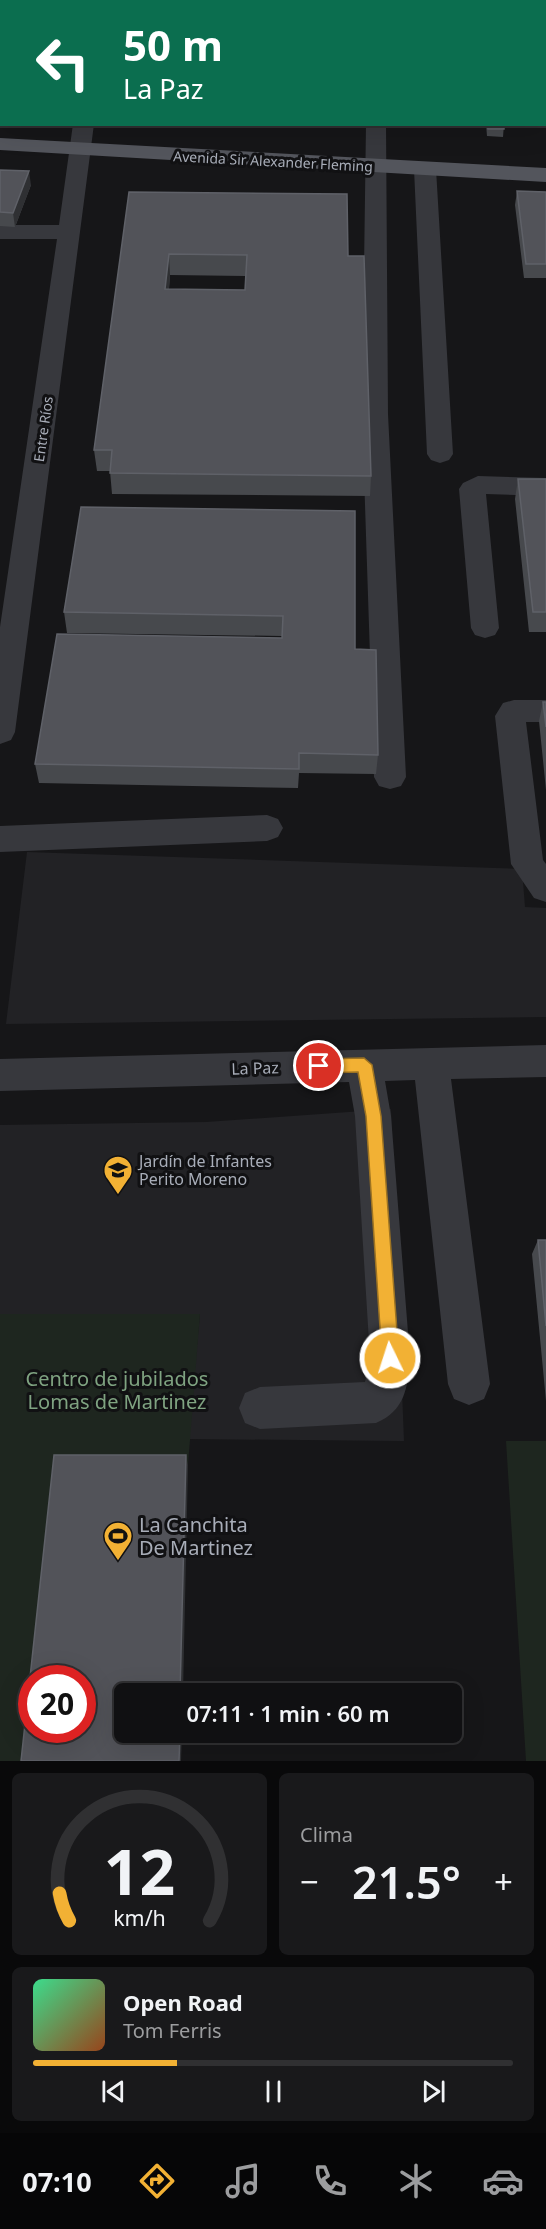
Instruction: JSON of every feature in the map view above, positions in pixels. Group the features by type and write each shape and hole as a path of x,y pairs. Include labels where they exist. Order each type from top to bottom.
{"main road":[{"name":"Avenida Sir Alexander Fleming","path":"0,144 82,137 378,167 546,175"}],"street":[{"path":"376,126 378,167 375,414 390,777"},
{"name":"Entre Ríos","path":"0,732 7,635 82,137"},
{"path":"425,169 440,454"},
{"path":"0,232 69,232"},
{"path":"485,628 472,489 478,485 546,487"},
{"path":"546,711 514,711 510,716 527,864 546,888"},
{"path":"0,839 267,828"},
{"name":"La Paz","path":"0,1075 546,1061"},
{"path":"432,1063 436,1129 469,1384"},
{"path":"260,1408 376,1402 388,1384 390,1358 374,1116 364,1065"}],"shaded area":[{"path":"27,852 522,869 525,907 546,908 546,1017 6,1024"},
{"path":"391,1109 404,1441 188,1439 200,1314 0,1314 0,1125 206,1122"}],"green space":[{"name":"Centro de jubilados Lomas de Martinez","path":"0,1314 200,1314 188,1465 59,1465 34,1665 18,1665 18,1743 30,1743 29,1761 0,1761"},
{"path":"506,1441 546,1441 546,1761 526,1761"}],"building":[{"path":"487,126 504,126 504,129 488,129"},
{"path":"0,170 29,171 13,213 0,212"},
{"path":"517,191 546,192 546,264 526,264"},
{"path":"129,192 347,194 348,256 364,256 371,476 110,473 112,450 94,450","holes":["169,254 247,255 245,290 165,289"]},
{"path":"518,479 546,479 546,612 533,612"},
{"path":"81,507 355,511 355,649 376,650 378,755 299,753 299,769 35,764 57,634 282,638 283,616 64,612"},
{"path":"543,702 546,702 546,727"},
{"path":"538,1240 546,1240 546,1326"},
{"name":"La Canchita De Martinez","path":"54,1455 186,1455 180,1683 114,1683 114,1743 180,1743 179,1761 21,1761 23,1743 96,1743 96,1665 31,1665"}],"place":[{"name":"Jardín de Infantes Perito Moreno","path":"118,1196"},
{"name":"La Canchita De Martinez","path":"118,1562"}],"route":[{"path":"319,1066 364,1065 374,1116 390,1358"}]}
